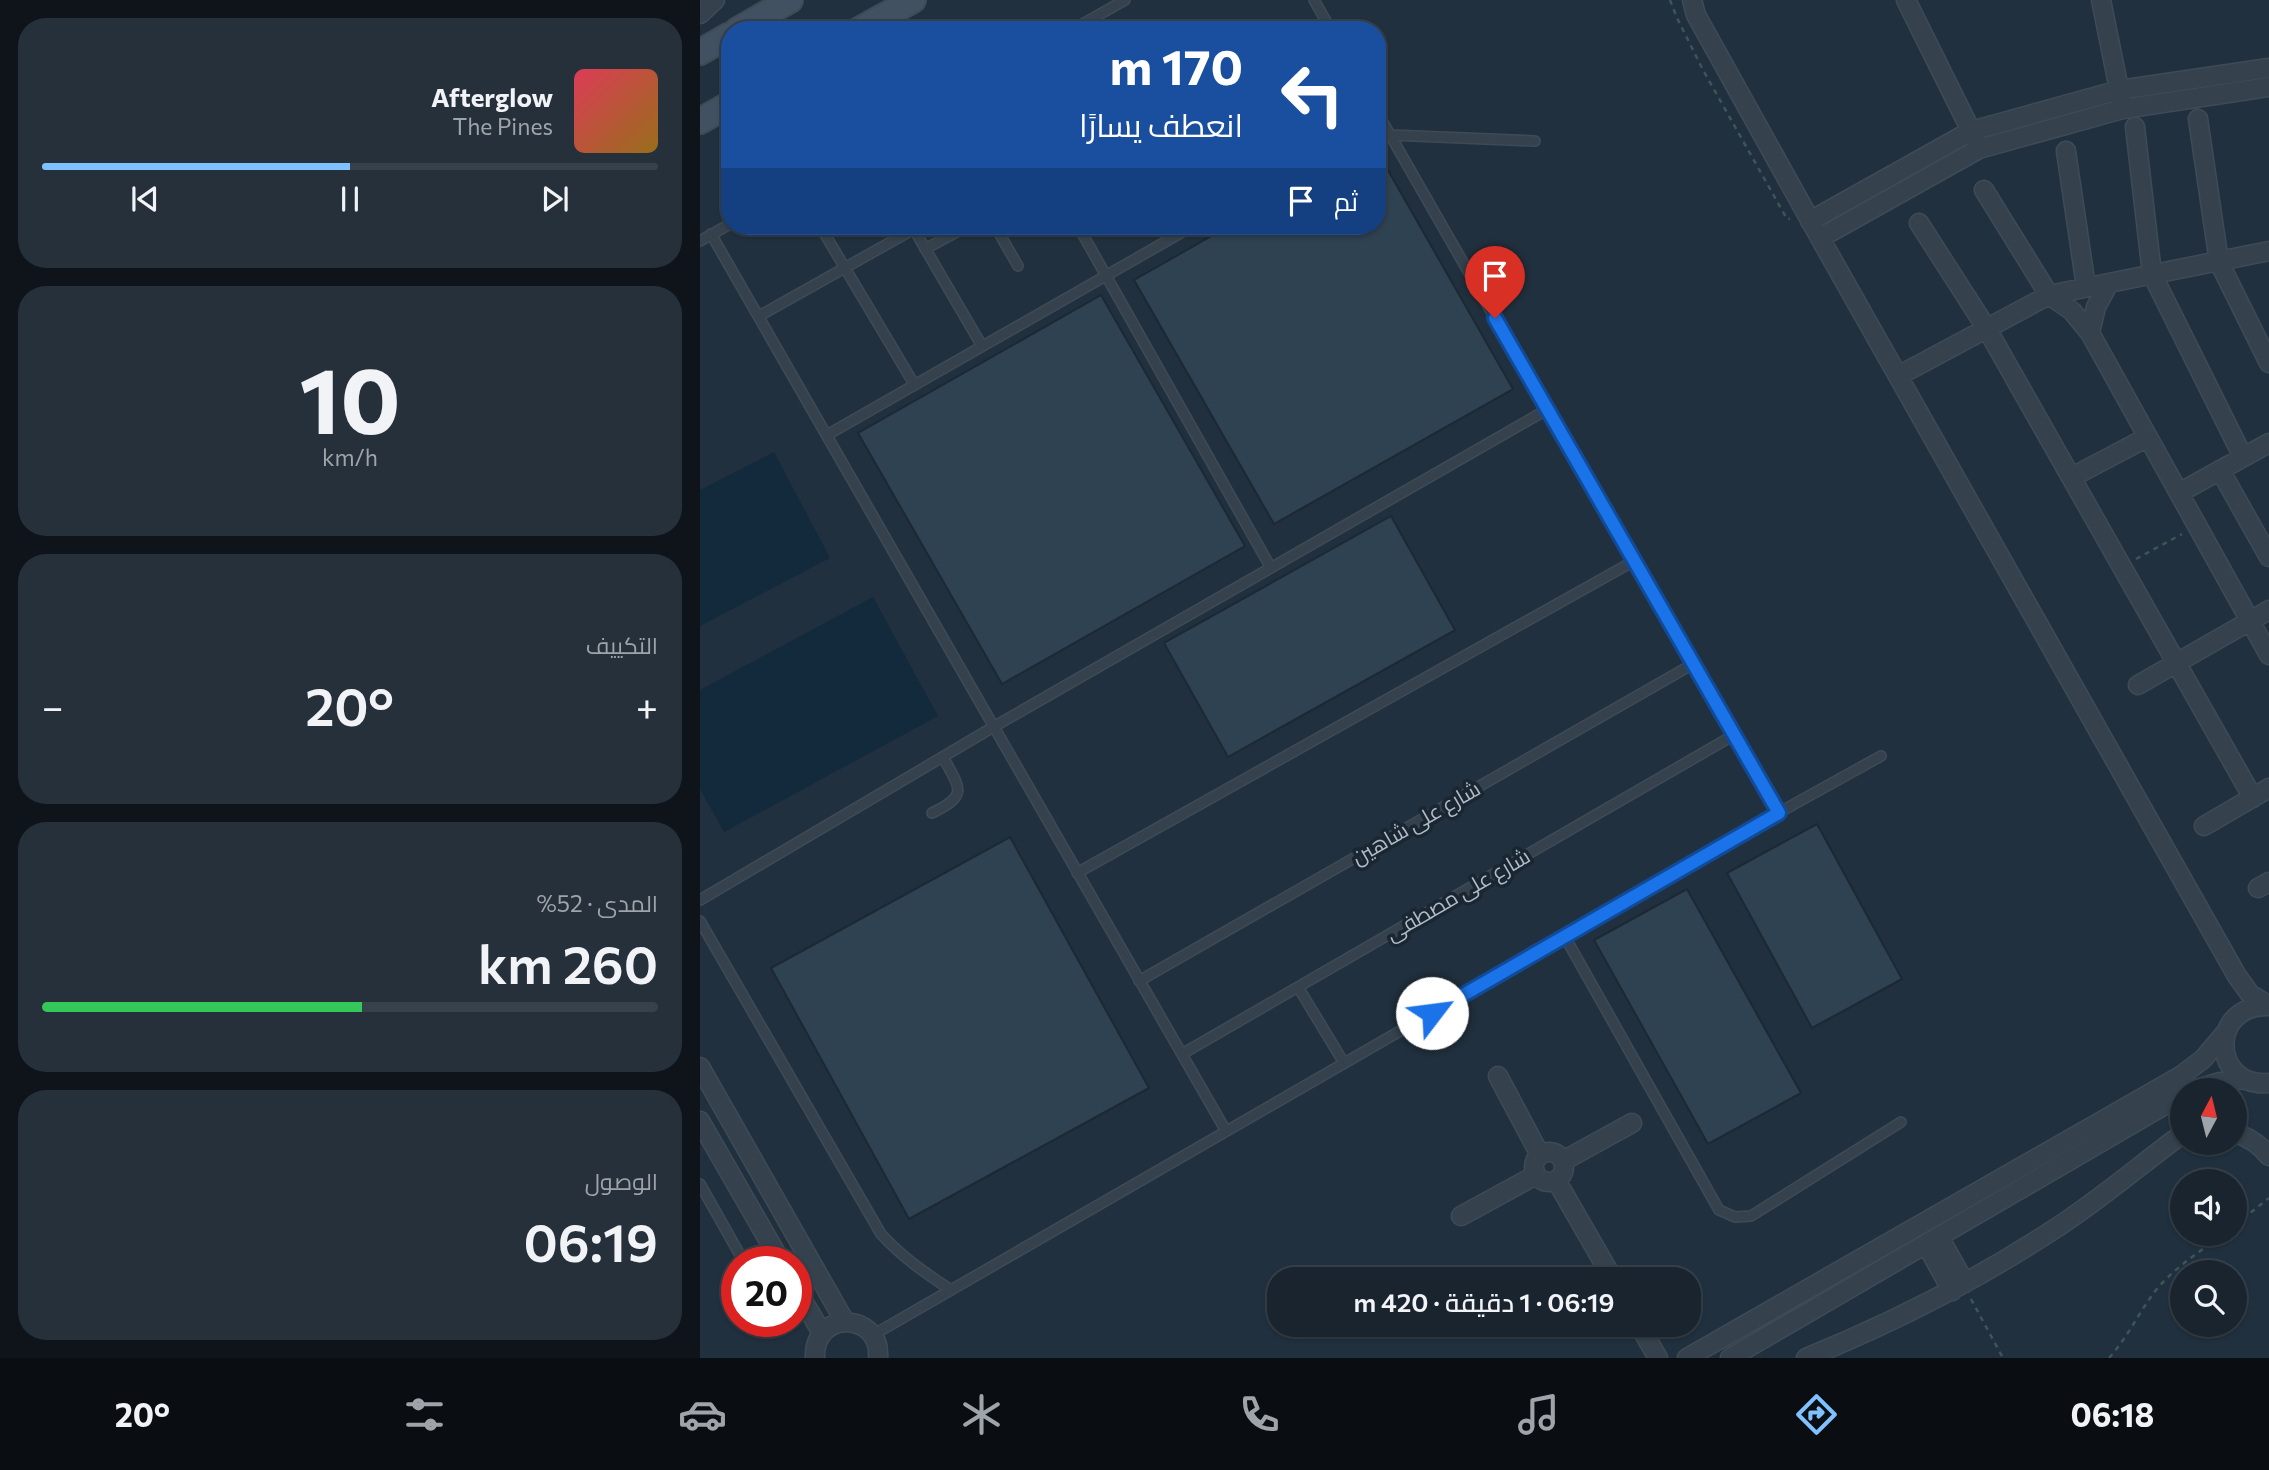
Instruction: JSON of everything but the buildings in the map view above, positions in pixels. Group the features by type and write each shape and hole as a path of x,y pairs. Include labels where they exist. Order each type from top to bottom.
{"street":[{"path":"700,14 715,0"},
{"path":"754,21 790,0"},
{"path":"875,21 913,0"},
{"path":"1692,0 1696,15 1810,221 2237,976 2250,994 2269,1006"},
{"path":"1906,0 1979,149"},
{"path":"2101,0 2123,109"},
{"path":"700,52 721,40"},
{"path":"1810,221 1971,131 2119,90 2269,68"},
{"path":"1820,238 1979,149 2123,109 2269,87"},
{"path":"700,121 721,109"},
{"path":"2198,119 2218,262 2269,363"},
{"path":"2135,127 2152,274 2243,457"},
{"path":"2066,151 2086,287"},
{"path":"1984,190 2049,295 2073,311 2090,333 2269,655"},
{"path":"1919,223 1987,329 2253,797"},
{"path":"1898,376 2049,295 2269,251"},
{"path":"2090,333 2096,307 2109,283"},
{"path":"2072,477 2148,437"},
{"path":"2179,493 2269,443"},
{"path":"2220,470 2269,557"},
{"path":"2138,685 2269,610"},
{"path":"2204,825 2269,788"},
{"path":"1687,1358 2194,1067 2211,1051 2238,1015 2247,1009 2269,1006"},
{"path":"2226,1032 2224,1043 2229,1064 2236,1073 2260,1084"},
{"path":"700,1067 845,1322"},
{"path":"2194,1067 2206,1075 2205,1078"},
{"path":"1498,1076 1540,1154"},
{"path":"1730,1358 2170,1103"},
{"path":"700,1121 772,1246"},
{"path":"1563,1161 1632,1124"},
{"path":"2247,1137 2263,1148 2269,1156"},
{"path":"1805,1358 1889,1322 1960,1286 2054,1230 2170,1144"},
{"path":"1555,1153 1563,1161 1562,1174 1556,1180 1545,1182 1536,1175 1534,1162 1540,1154 1555,1153"},
{"path":"1461,1216 1536,1175"},
{"path":"1556,1180 1606,1267"},
{"path":"1933,1240 1960,1286"},
{"path":"814,1350 836,1323 856,1323 873,1335 877,1343 878,1358"},
{"path":"1646,1337 1658,1358"}],"lane":[{"path":"1088,21 1125,0"},
{"path":"1314,0 1326,21"},
{"path":"1386,128 1779,813"},
{"path":"1391,135 1535,141"},
{"path":"700,240 721,229"},
{"path":"711,234 1226,1132"},
{"path":"825,235 915,384"},
{"path":"759,316 901,235"},
{"path":"917,235 982,346"},
{"path":"925,249 951,235"},
{"path":"1000,235 1018,265"},
{"path":"1082,235 1271,568"},
{"path":"827,435 1177,235"},
{"path":"700,900 995,726 1548,410"},
{"path":"1077,873 1634,561"},
{"name":"شارع على شاهين","path":"1139,981 1693,664"},
{"name":"شارع على مصطفى","path":"1182,1054 1734,735"},
{"path":"873,1335 1881,756"},
{"path":"932,813 951,804 958,792 957,783 943,757"},
{"path":"700,921 881,1234 916,1268 951,1290"},
{"path":"1565,937 1719,1210 1727,1215 1751,1216 1901,1122"},
{"path":"1298,987 1344,1063"},
{"path":"700,1184 735,1246"}],"path":[{"path":"2123,566 2197,526"},
{"path":"2247,1215 2269,1198"},
{"path":"2109,1358 2154,1293 2169,1276 2208,1246"},
{"path":"1960,1286 2003,1358"}],"water":[{"path":"774,452 830,558 700,626 700,490"},
{"path":"873,597 938,716 724,832 700,789 700,690"}],"route":[{"path":"1432,1013 1779,813 1495,318"}]}
